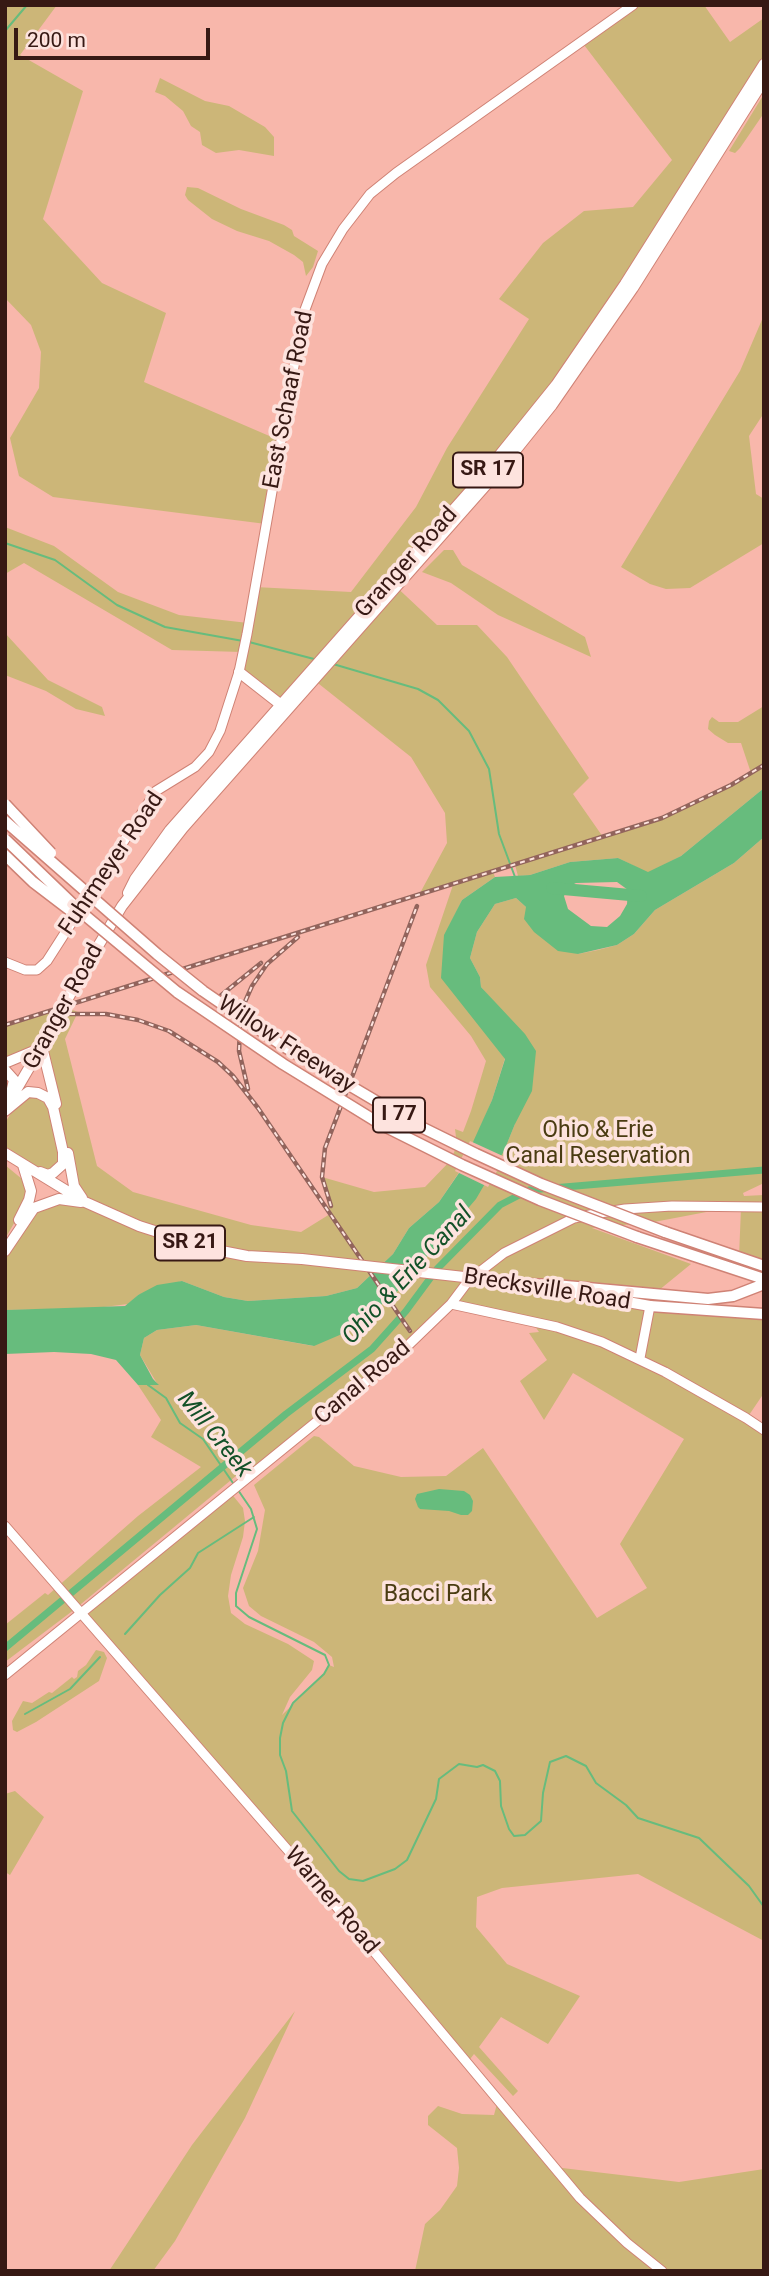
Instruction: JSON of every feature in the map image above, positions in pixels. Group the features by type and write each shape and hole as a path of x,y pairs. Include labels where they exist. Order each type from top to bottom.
{"highway":[{"path":"5,804 48,851 157,954"},
{"name":"Willow Freeway","path":"5,821 157,954 241,1018 353,1089 413,1123 541,1184 665,1232 764,1266"},
{"name":"Willow Freeway","path":"5,839 81,912 177,992 283,1064 382,1125 462,1166 518,1190 637,1237 764,1282"},
{"path":"5,855 33,882 177,992"},
{"path":"526,1284 555,1284 708,1299 724,1298 764,1282"},
{"path":"650,1306 764,1314"}],"main road":[{"name":"Granger Road","path":"5,1108 122,906 174,833 477,483 572,364 762,70"},
{"path":"239,672 284,707"},
{"path":"5,1063 44,1042 74,1186 85,1202"},
{"path":"5,1070 14,1080 5,1108"},
{"path":"5,1108 28,1092 48,1098 54,1107 63,1164 48,1175 23,1165"},
{"name":"Brecksville Road","path":"5,1153 85,1202 139,1226 211,1249 526,1284 650,1306"},
{"path":"5,1244 29,1200 31,1191 23,1165"},
{"path":"5,1251 34,1208 59,1199 85,1202"}],"street":[{"name":"East Schaaf Road","path":"243,652 303,315 322,264 343,229 370,194 396,173 633,5"},
{"name":"Fuhrmeyer Road","path":"5,962 26,970 37,970 47,961 156,791 195,767 208,752 219,731 243,652"},
{"name":"Canal Road","path":"5,1675 79,1609 254,1474 395,1357 451,1304 469,1280 504,1253 574,1218 625,1209 764,1207"},
{"path":"451,1304 556,1327 602,1342 640,1358 764,1430"},
{"path":"640,1358 650,1306"},
{"name":"Warner Road","path":"5,1526 320,1887 580,2198 662,2271"}],"green space":[{"path":"5,5 57,5 20,55 83,91 43,219 102,283 166,313 144,382 281,441 266,524 53,497 19,476 10,438 39,388 41,352 31,325 5,298"},
{"path":"633,5 704,5 730,42 764,18 764,63 590,338 390,581 437,625 477,625 507,657 589,778 573,794 603,837 669,814 751,773 741,743 728,743 715,735 708,729 709,721 712,717 719,722 738,722 764,706 764,788 681,856 648,873 618,858 570,862 530,875 518,876 515,865 493,872 495,877 462,900 445,935 481,1026 505,1058 476,1138 504,1151 515,1124 508,1018 481,987 480,977 470,958 477,932 495,904 516,898 578,954 598,950 617,945 634,934 655,910 734,863 764,837 764,1183 743,1193 744,1196 764,1195 764,1201 654,1222 592,1228 691,1264 653,1295 555,1285 650,1306 764,1314 764,1393 747,1418 764,1431 764,1941 638,1874 502,1888 477,1897 476,1927 507,1964 580,1996 548,2044 501,2017 479,2047 518,2091 513,2096 474,2054 467,2063 81,1611 230,1492 243,1508 245,1521 231,1575 228,1596 231,1613 245,1624 288,1644 314,1661 312,1670 290,1697 282,1715 324,1674 329,1665 334,1667 332,1657 314,1642 261,1616 249,1606 243,1588 258,1551 265,1510 254,1485 314,1436 319,1437 354,1466 401,1477 446,1476 483,1448 597,1618 647,1588 620,1544 684,1439 573,1373 544,1420 520,1381 547,1360 529,1333 539,1332 532,1322 451,1304 406,1348 248,1478 242,1471 75,1609 5,1662 5,1625 45,1593 48,1595 138,1516 201,1467 151,1437 161,1420 138,1385 158,1385 140,1355 144,1338 157,1330 196,1325 313,1346 452,1225 460,1171 439,1202 409,1228 393,1254 357,1288 326,1296 248,1301 224,1297 182,1281 138,1295 128,1304 96,1308 5,1310 5,1251 28,1216 59,1199 74,1186 42,1048 5,1063 5,1025 64,1007 78,1012 65,1039 97,1166 133,1192 251,1225 301,1232 330,1214 322,1177 374,1192 425,1187 451,1160 457,1145 455,1129 463,1132 486,1061 471,1036 430,987 426,965 453,885 419,895 447,843 445,813 411,757 314,680 280,704 239,672 242,652 172,650 24,563 5,574 5,527 54,546 118,592 179,615 248,623 255,587 351,592 416,507 447,448 529,319 499,299 543,243 584,211 633,207 672,160 581,41"},
{"path":"160,78 205,101 229,106 265,127 274,137 274,156 239,150 216,153 202,145 200,132 191,126 183,111 165,96 155,92"},
{"path":"764,94 764,113 740,148 735,153 729,151"},
{"path":"187,187 198,188 292,230 294,236 318,251 313,267 306,276 303,262 294,255 269,241 237,231 212,219 188,200 185,195"},
{"path":"764,315 764,413 749,436 756,494 764,499 764,543 690,588 666,589 650,584 621,567 740,371"},
{"path":"444,550 453,550 462,565 585,637 591,657 498,615 451,583 422,572"},
{"path":"5,633 48,680 102,707 105,716 76,709 46,691 5,675"},
{"path":"27,1098 38,1098 50,1107 60,1160 50,1170 39,1169 5,1146 5,1123 14,1108"},
{"path":"5,1165 22,1179 26,1192 25,1204 5,1239"},
{"path":"764,1207 764,1266 739,1257 741,1208"},
{"path":"96,1650 104,1652 107,1658 99,1681 36,1722 17,1732 13,1730 12,1721 23,1701 32,1703 49,1692 52,1693 72,1677 77,1677 78,1671 86,1665"},
{"path":"15,1791 44,1817 10,1875 5,1872 5,1794"},
{"path":"295,2011 245,2118 175,2241 153,2271 109,2271 192,2145"},
{"path":"498,2100 554,2167 679,2182 764,2169 764,2271 415,2271 425,2224 440,2210 457,2186 459,2168 457,2148 428,2125 428,2116 438,2106 462,2114 494,2115"}],"water":[{"path":"764,788 764,837 734,863 655,910 634,934 617,945 578,954 558,951 534,932 524,919 526,907 516,898 495,904 477,932 470,958 480,977 481,987 525,1034 536,1051 532,1091 504,1151 476,1199 395,1294 349,1331 314,1346 196,1325 157,1330 144,1338 140,1355 159,1385 138,1385 116,1360 91,1354 5,1354 5,1310 125,1306 157,1285 182,1281 224,1297 248,1301 326,1296 357,1288 393,1254 409,1228 439,1202 459,1173 492,1100 505,1059 441,978 444,935 462,900 495,877 530,875 570,862 618,858 648,872 681,856","holes":["617,882 628,890 627,904 620,916 607,927 591,926 568,909 564,896 568,887 576,883"]},
{"path":"439,1489 464,1491 470,1495 473,1501 472,1511 468,1515 461,1515 418,1507 415,1499 417,1494"}],"pier":[{"path":"470,1141 505,1157 488,1187 455,1171"}],"waterway":[{"path":"5,31 27,5"},
{"path":"5,543 55,560 117,605 165,627 243,641"},
{"path":"249,642 314,659"},
{"path":"333,664 418,689 438,700 469,731 489,769 499,834 515,877"},
{"path":"552,888 641,896"},
{"name":"Ohio & Erie Canal","path":"5,1648 286,1414 372,1349 406,1311 437,1269 500,1205 529,1190 764,1170"},
{"name":"Mill Creek","path":"148,1385 166,1398 180,1423 203,1439 235,1486"},
{"name":"Mill Creek","path":"238,1490 251,1509 257,1529 236,1593 236,1606 249,1617 325,1655 329,1665 324,1674 293,1703 283,1723 280,1755 286,1771 292,1811 339,1871 349,1879 363,1881 395,1869 407,1860 436,1799 439,1779 459,1764 477,1767 483,1765 495,1771 500,1781 501,1806 509,1829 514,1836 525,1835 541,1821 543,1793 550,1762 566,1756 586,1766 596,1783 626,1805 638,1818 699,1838 749,1886 764,1907"},
{"path":"125,1634 160,1595 190,1568 198,1553 254,1517"},
{"path":"25,1714 70,1689 100,1657"}],"railway":[{"path":"5,1025 662,818 731,785 764,765"},
{"path":"331,1206 322,1177 325,1148 417,906"},
{"path":"248,1089 239,1051 244,1004 267,964 298,937"},
{"path":"214,1001 261,963"},
{"path":"60,1014 106,1014 138,1020 169,1031 218,1062 233,1076 258,1108 410,1331"}],"park label":[{"name":"Ohio & Erie Canal Reservation","path":"598,1144"},
{"name":"Bacci Park","path":"438,1595"}]}
